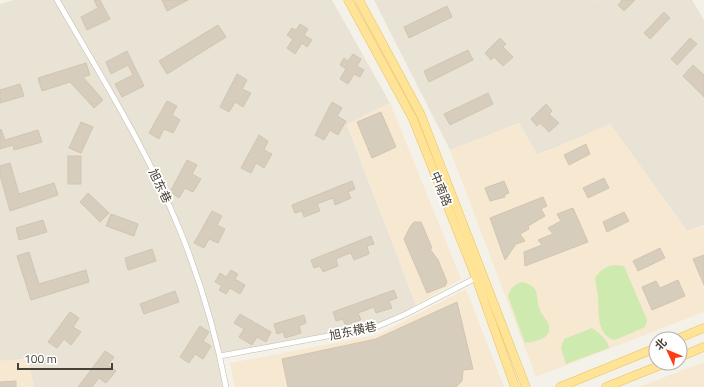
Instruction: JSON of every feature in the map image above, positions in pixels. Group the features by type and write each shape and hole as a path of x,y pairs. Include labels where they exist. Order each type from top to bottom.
{"main road":[{"name":"中南路","path":"348,0 413,119 476,278 515,387"},
{"name":"中南路","path":"359,0 421,115 526,387"},
{"path":"688,335 704,328"},
{"path":"688,354 704,347"},
{"path":"560,387 648,351"},
{"path":"606,387 648,370"}],"street":[{"name":"旭东巷","path":"57,0 129,124 167,201 196,272 220,356 226,387"},
{"name":"旭东横巷","path":"220,356 376,327 406,314 476,278"}],"shaded area":[{"path":"13,0 332,0 390,103 347,125 416,305 376,327 221,356 226,387 34,387 28,359 0,361 0,4"},
{"path":"374,0 596,0 599,4 597,0 692,0 704,20 704,225 687,231 610,124 555,148 537,154 519,123 450,150"},
{"path":"390,103 461,279 416,305 347,124"},
{"path":"519,123 537,154 555,148 610,124 687,231 704,226 704,312 655,331 648,331 648,334 536,377 450,150"},
{"path":"466,289 504,387 235,387 230,363 377,335"},
{"path":"28,359 34,387 0,387 0,361"},
{"path":"704,362 704,387 639,387 681,371 688,371 688,368"}],"green space":[{"path":"614,265 624,266 647,320 645,327 615,340 604,334 600,322 595,278 603,269"},
{"path":"522,282 532,286 535,289 538,305 549,326 548,334 545,337 537,341 525,343 508,296 513,287"},
{"path":"592,328 605,339 609,348 566,364 561,348 564,339"}],"building":[{"path":"94,0 100,0 110,19 87,30 81,17 98,8"},
{"path":"162,0 188,0 167,11"},
{"path":"622,0 635,0 624,11 618,5"},
{"path":"447,6 452,17 409,38 404,27"},
{"path":"664,12 670,18 650,39 644,33"},
{"path":"300,24 308,29 304,35 312,40 307,47 302,43 295,54 287,48 293,39 287,35 292,28 296,30"},
{"path":"218,25 226,37 167,74 159,61"},
{"path":"500,38 506,44 503,47 513,57 503,66 494,57 491,60 485,53"},
{"path":"690,38 697,44 677,65 671,59"},
{"path":"468,50 473,60 429,82 424,71"},
{"path":"127,51 144,86 122,97 115,84 133,75 128,65 111,74 106,62"},
{"path":"353,54 361,59 357,66 364,70 360,77 354,74 348,84 340,79 346,69 340,65 344,58 348,61"},
{"path":"86,63 90,75 83,77 103,100 94,108 70,82 42,91 38,78"},
{"path":"693,65 704,75 704,97 683,76"},
{"path":"237,74 247,80 242,89 251,93 243,107 235,102 229,112 220,107"},
{"path":"20,84 24,96 0,103 0,90"},
{"path":"488,93 493,104 450,125 444,114"},
{"path":"167,101 177,106 172,115 180,120 173,133 164,129 159,139 149,133"},
{"path":"332,102 342,108 337,116 346,121 338,135 330,130 324,140 315,135"},
{"path":"546,104 552,111 549,114 559,123 549,132 540,123 537,126 531,119"},
{"path":"381,112 396,147 372,158 357,122"},
{"path":"81,122 93,127 81,153 69,148"},
{"path":"1,129 5,140 38,130 42,142 14,150 13,145 0,149"},
{"path":"259,135 268,141 264,150 272,154 264,168 256,163 251,173 241,168"},
{"path":"586,144 590,154 569,165 564,155"},
{"path":"68,156 81,156 81,184 68,184"},
{"path":"187,160 197,165 192,174 201,179 193,192 185,188 179,198 170,192"},
{"path":"10,163 19,194 54,183 58,195 10,211 0,175 0,166"},
{"path":"604,178 609,188 588,198 583,188"},
{"path":"352,181 355,189 348,192 351,198 335,205 333,198 317,204 320,211 304,217 302,211 295,213 292,205"},
{"path":"504,181 509,193 504,195 505,197 490,201 485,188"},
{"path":"88,193 109,213 100,222 80,202"},
{"path":"543,197 547,206 541,209 545,216 528,226 529,229 520,234 525,241 516,244 505,260 490,218"},
{"path":"573,208 588,242 525,266 524,252 542,245 538,240 553,234 548,228 561,221 557,214"},
{"path":"212,211 222,216 217,225 225,229 218,243 209,239 204,248 194,243"},
{"path":"624,212 629,221 607,232 603,222"},
{"path":"111,214 138,224 134,236 106,226"},
{"path":"43,220 47,232 19,240 16,228"},
{"path":"414,222 421,222 432,248 430,249 438,260 447,282 445,286 427,293 404,239"},
{"path":"371,236 374,244 367,246 369,254 354,260 351,253 345,255 336,259 338,266 323,272 320,266 314,268 311,260"},
{"path":"660,248 665,258 638,271 633,261"},
{"path":"152,249 156,261 128,270 125,258"},
{"path":"29,252 39,284 86,270 89,282 31,300 17,256"},
{"path":"704,255 704,285 693,259"},
{"path":"231,270 238,274 235,279 245,285 240,294 230,288 226,294 219,290 222,286 215,282 220,273 226,277"},
{"path":"678,280 685,296 652,310 642,287 656,281 660,288"},
{"path":"394,290 397,298 389,301 392,308 376,313 374,307 358,313 361,320 345,325 343,319 336,321 333,312"},
{"path":"175,291 179,302 144,314 140,304"},
{"path":"457,302 473,369 463,370 462,381 456,387 288,387 282,359 376,339"},
{"path":"70,312 79,318 73,327 81,332 71,345 64,339 57,348 48,342"},
{"path":"240,314 271,332 266,342 257,337 252,345 239,337 244,329 234,323"},
{"path":"304,315 306,323 299,326 301,333 285,338 283,332 277,334 274,324"},
{"path":"200,326 209,332 203,341 211,346 203,359 195,354 189,363 180,357"},
{"path":"105,351 114,357 108,365 116,371 106,383 99,378 92,387 78,387"},
{"path":"16,381 16,387 0,387 0,382"}]}
